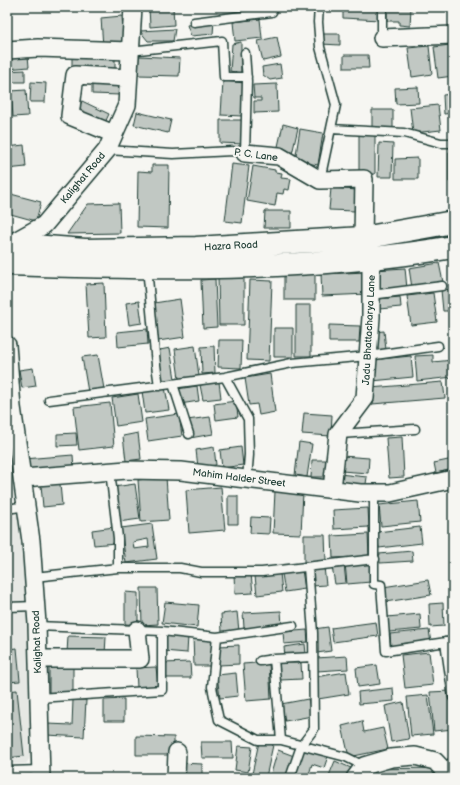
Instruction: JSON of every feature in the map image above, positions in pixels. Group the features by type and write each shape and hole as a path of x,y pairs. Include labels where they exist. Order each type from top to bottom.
{"main road":[{"name":"Hazra Road","path":"7,252 147,267 311,262 367,248 453,222"},
{"name":"Hazra Road","path":"7,252 196,248 367,248 410,254 453,247"}],"street":[{"name":"Kalighat Road","path":"7,252 44,225 107,150 127,106 133,7"},
{"path":"382,38 453,36"},
{"path":"7,50 38,48 130,51"},
{"path":"114,134 70,116 75,75 128,78"},
{"name":"P. C. Lane","path":"246,152 279,156 320,180"},
{"path":"320,180 364,179 367,248"},
{"name":"Jadu Bhattacharya Lane","path":"338,434 365,398 371,295 367,248"},
{"name":"Kalighat Road","path":"7,345 13,454 23,478 34,577 37,626 41,774"},
{"path":"332,489 338,434"},
{"name":"Mahim Halder Street","path":"23,478 127,470 181,471 374,493 390,493 453,479"},
{"path":"38,659 140,659 137,630"},
{"path":"176,778 177,752"},
{"path":"360,772 391,758 415,756 435,761 449,770"}],"lane":[{"path":"194,22 272,12 274,7"},
{"path":"319,7 318,22 320,46 336,105 320,180"},
{"path":"382,7 382,38"},
{"path":"130,51 222,41 224,77 247,77"},
{"path":"245,53 247,77 246,152"},
{"path":"331,129 404,133 441,143 453,142"},
{"name":"P. C. Lane","path":"107,150 173,154 232,151 246,152"},
{"path":"147,267 159,386"},
{"path":"371,295 442,286"},
{"path":"49,400 224,377 292,363 368,356 438,346"},
{"path":"224,377 248,419 249,455 247,479"},
{"path":"173,384 188,434"},
{"path":"338,434 415,429"},
{"path":"110,471 118,538 118,568"},
{"path":"374,493 374,584 381,585 386,650 449,642 453,698"},
{"path":"7,509 26,506"},
{"path":"34,577 118,568 180,568 208,572 262,572 375,559"},
{"path":"290,778 300,746 314,729 313,657 308,567"},
{"path":"7,607 36,606"},
{"path":"37,626 162,631 217,637 293,626"},
{"path":"38,698 162,690 162,631"},
{"path":"217,637 212,688 219,720 258,740 281,740 346,757 360,772"},
{"path":"260,661 313,657"},
{"path":"274,659 281,740"},
{"path":"7,771 41,774"}],"shaded area":[{"path":"21,514 27,558 34,751 26,764 7,764 7,515"}],"building":[{"path":"149,7 173,7 174,25 150,27"},
{"path":"343,7 381,7 380,20 343,18"},
{"path":"387,7 411,7 410,26 399,25 399,21 387,21"},
{"path":"122,16 124,45 103,47 101,18"},
{"path":"260,19 262,38 235,41 233,22"},
{"path":"214,21 213,34 191,36 187,25"},
{"path":"175,29 173,41 148,41 140,31"},
{"path":"321,34 340,34 340,45 321,44"},
{"path":"277,37 281,57 263,61 258,41"},
{"path":"241,42 241,73 230,71 232,44"},
{"path":"450,45 453,76 438,78 434,47"},
{"path":"429,46 432,74 412,77 408,48"},
{"path":"28,55 29,67 7,69 7,56"},
{"path":"72,55 115,55 115,73 72,73"},
{"path":"344,55 368,55 369,68 344,68"},
{"path":"139,56 180,58 179,76 138,75"},
{"path":"280,64 282,78 270,80 263,75 262,67"},
{"path":"25,70 25,82 7,82 7,71"},
{"path":"92,80 121,81 120,95 92,94"},
{"path":"223,81 245,83 242,116 221,115"},
{"path":"31,82 46,83 45,102 30,102"},
{"path":"277,84 278,112 254,113 254,101 261,101 261,98 254,98 253,85"},
{"path":"418,87 419,103 396,104 395,88"},
{"path":"26,90 28,116 13,117 11,91"},
{"path":"453,94 453,113 444,114 443,95"},
{"path":"82,101 109,114 103,127 76,114"},
{"path":"438,105 441,130 413,133 410,108"},
{"path":"372,110 393,110 393,129 372,129"},
{"path":"137,112 171,120 168,133 134,125"},
{"path":"220,120 243,120 243,144 220,143"},
{"path":"283,124 298,128 292,154 277,151"},
{"path":"300,129 323,133 318,165 295,161"},
{"path":"359,134 375,134 375,174 359,174"},
{"path":"379,143 393,144 392,177 378,177"},
{"path":"24,145 26,167 7,169 7,147"},
{"path":"449,152 453,152 453,182 449,182"},
{"path":"418,158 418,179 395,179 395,159"},
{"path":"232,164 249,166 242,223 225,221"},
{"path":"152,165 169,165 168,228 137,227 138,171 152,172"},
{"path":"253,166 275,170 275,172 282,173 281,178 291,179 289,190 284,189 283,194 277,193 275,206 247,201"},
{"path":"331,188 357,190 355,211 329,210"},
{"path":"7,193 41,202 36,221 7,213"},
{"path":"119,203 120,233 67,234 88,204"},
{"path":"265,211 291,211 291,228 264,228"},
{"path":"439,263 443,282 412,288 409,268"},
{"path":"405,268 407,289 376,291 375,270"},
{"path":"367,272 368,294 322,296 321,274"},
{"path":"284,274 315,274 315,300 284,300"},
{"path":"218,277 244,277 244,325 219,325"},
{"path":"215,279 217,327 203,328 201,280"},
{"path":"250,280 272,281 269,361 247,360"},
{"path":"104,283 106,337 89,338 86,284"},
{"path":"453,289 453,311 443,311 441,290"},
{"path":"433,293 437,322 411,325 407,296"},
{"path":"400,297 401,307 379,309 378,299"},
{"path":"180,299 185,337 158,341 154,303"},
{"path":"139,301 142,323 129,325 126,303"},
{"path":"296,305 311,305 311,356 296,356"},
{"path":"329,325 360,326 359,342 329,342"},
{"path":"274,328 293,328 293,357 274,357"},
{"path":"147,329 148,344 118,347 117,332"},
{"path":"384,331 386,350 376,351 374,332"},
{"path":"219,340 242,340 241,368 218,367"},
{"path":"195,346 199,376 179,379 175,349"},
{"path":"214,346 215,373 202,374 201,347"},
{"path":"170,348 175,379 160,381 155,351"},
{"path":"98,355 104,389 88,392 82,357"},
{"path":"433,355 433,362 453,360 453,377 417,381 415,356"},
{"path":"411,356 413,377 372,381 370,360"},
{"path":"33,368 36,386 22,388 19,370"},
{"path":"270,374 275,412 259,415 257,404 249,405 245,378"},
{"path":"219,382 221,398 203,400 200,385"},
{"path":"443,382 445,398 372,404 370,388"},
{"path":"197,386 199,401 180,404 177,389"},
{"path":"165,387 169,410 145,413 142,391"},
{"path":"138,394 142,422 116,426 112,398"},
{"path":"236,401 238,417 216,420 214,404"},
{"path":"110,403 114,446 79,450 74,407"},
{"path":"304,413 332,415 331,436 302,434"},
{"path":"179,414 182,436 148,441 145,419"},
{"path":"210,417 213,434 190,438 187,420"},
{"path":"76,433 77,445 57,446 57,434"},
{"path":"138,433 141,459 126,461 123,436"},
{"path":"402,437 404,477 389,478 386,438"},
{"path":"299,442 312,444 307,477 295,475"},
{"path":"214,447 216,465 198,467 196,450"},
{"path":"241,447 243,465 222,468 220,450"},
{"path":"73,455 74,470 25,474 24,459"},
{"path":"342,456 369,458 368,473 341,471"},
{"path":"453,459 453,469 436,473 434,463"},
{"path":"312,460 328,460 327,477 311,477"},
{"path":"339,474 367,477 365,491 338,488"},
{"path":"166,477 169,520 141,522 138,480"},
{"path":"60,484 62,505 43,507 41,485"},
{"path":"135,484 140,519 118,522 114,487"},
{"path":"221,487 225,530 189,533 186,490"},
{"path":"275,491 303,492 301,534 273,533"},
{"path":"228,496 238,496 238,524 228,524"},
{"path":"418,501 420,522 381,526 379,505"},
{"path":"368,508 369,527 334,529 333,510"},
{"path":"251,517 270,518 269,534 250,533"},
{"path":"152,524 157,559 126,563 121,528","holes":["148,539 149,547 134,549 133,542"]},
{"path":"114,527 116,543 94,545 92,530"},
{"path":"420,527 422,543 379,548 377,532"},
{"path":"368,534 369,557 333,558 332,536"},
{"path":"304,535 325,535 326,561 304,562"},
{"path":"412,551 413,561 380,563 379,554"},
{"path":"369,561 371,582 347,584 345,563"},
{"path":"344,564 346,583 335,584 332,566"},
{"path":"324,567 326,585 312,586 310,568"},
{"path":"302,570 305,589 285,592 282,574"},
{"path":"280,573 282,592 257,595 255,576"},
{"path":"251,574 253,593 235,594 234,575"},
{"path":"428,580 431,595 385,602 383,587"},
{"path":"141,588 157,588 158,624 142,625"},
{"path":"125,592 138,593 138,625 125,624"},
{"path":"165,602 199,605 197,627 162,623"},
{"path":"443,603 444,626 430,627 429,604"},
{"path":"281,611 282,626 244,628 243,613"},
{"path":"237,612 239,631 222,632 221,614"},
{"path":"420,614 421,629 389,632 387,617"},
{"path":"376,622 378,636 333,642 331,628"},
{"path":"328,627 331,651 317,653 314,629"},
{"path":"307,630 308,642 284,644 283,632"},
{"path":"429,630 431,643 391,647 390,634"},
{"path":"164,634 188,636 187,653 163,651"},
{"path":"68,636 106,637 105,654 67,653"},
{"path":"193,636 212,637 213,666 194,666"},
{"path":"305,644 306,654 285,657 284,647"},
{"path":"239,645 239,664 219,665 219,646"},
{"path":"17,648 20,681 7,682 7,649"},
{"path":"429,652 433,685 405,688 401,655"},
{"path":"347,656 348,669 317,671 316,658"},
{"path":"190,662 191,678 164,678 163,663"},
{"path":"269,662 271,699 246,701 243,664"},
{"path":"279,663 301,663 302,679 280,680"},
{"path":"377,665 380,684 358,687 356,668"},
{"path":"156,667 158,687 137,688 136,668"},
{"path":"49,668 73,668 73,694 49,694"},
{"path":"346,672 349,694 318,699 315,677"},
{"path":"236,673 238,696 220,698 217,675"},
{"path":"393,688 394,701 359,704 358,692"},
{"path":"17,690 24,756 7,758 7,691"},
{"path":"450,691 453,729 434,731 430,692"},
{"path":"428,695 433,734 411,736 407,697"},
{"path":"124,699 124,721 104,721 104,700"},
{"path":"308,699 312,716 285,721 281,704"},
{"path":"73,700 86,700 84,737 46,735 47,724 72,725"},
{"path":"403,702 409,739 391,742 385,706"},
{"path":"362,721 364,732 383,728 388,749 349,757 342,726"},
{"path":"136,736 174,737 174,755 136,755"},
{"path":"201,742 232,742 233,758 202,758"},
{"path":"259,742 273,745 266,777 252,774"},
{"path":"238,746 252,747 248,772 235,770"},
{"path":"303,748 328,756 324,768 312,764 308,778 293,778"},
{"path":"278,750 294,756 287,778 270,777"},
{"path":"335,761 351,768 347,778 328,778"},
{"path":"180,763 202,764 202,778 179,778"},
{"path":"436,768 436,778 374,778 373,769"}]}
